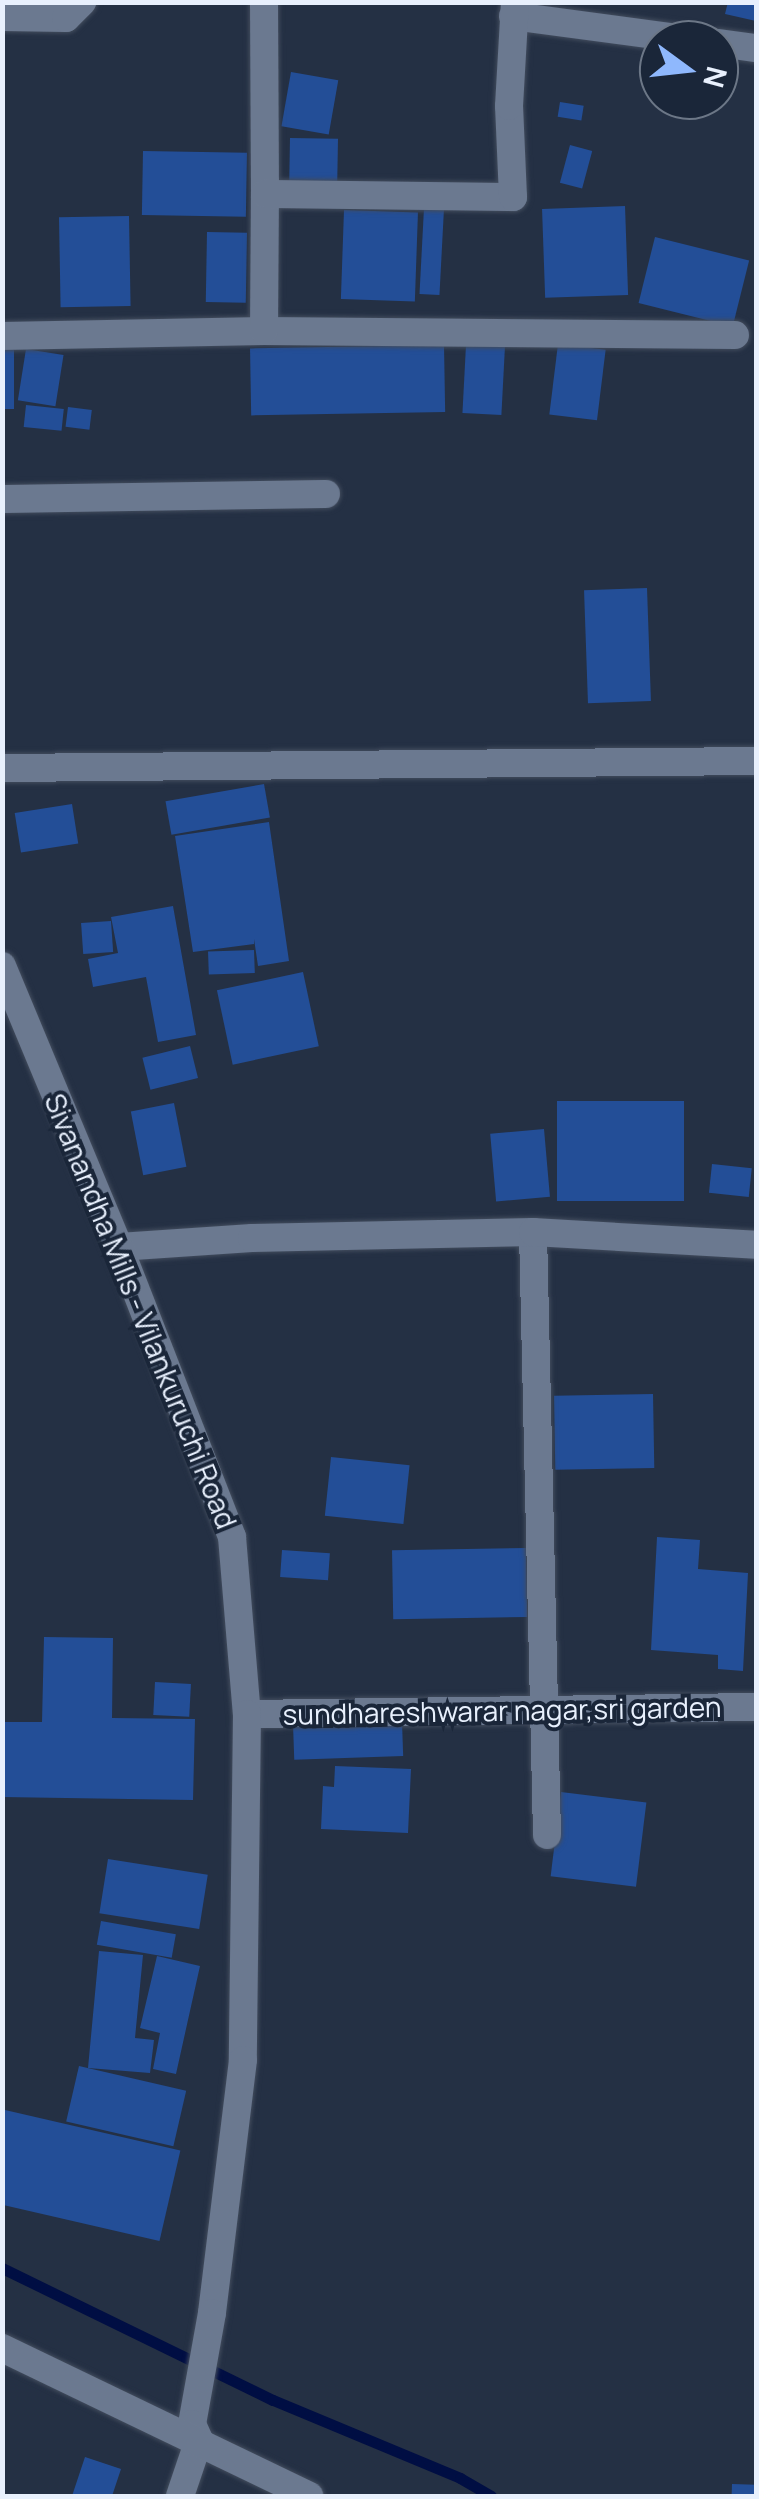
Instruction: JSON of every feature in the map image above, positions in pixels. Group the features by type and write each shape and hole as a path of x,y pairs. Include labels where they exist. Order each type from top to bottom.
{"street":[{"path":"2,17 66,18 82,2"},
{"path":"264,2 264,330"},
{"path":"265,194 513,197 510,106 514,9 639,31"},
{"path":"2,336 264,330 735,335"},
{"path":"2,499 326,494"},
{"path":"2,768 756,761"},
{"name":"Sivanandha Mills - Vilankuruchi Road","path":"2,966 119,1247 232,1537 247,1714 243,2060 196,2432 180,2496"},
{"path":"532,1232 548,1835"},
{"path":"119,1247 252,1238 532,1232 756,1245"},
{"name":"sundhareshwarar nagar,sri garden","path":"247,1714 756,1707"},
{"path":"2,2348 196,2432 308,2496"}],"building":[{"path":"728,2 756,2 756,21 725,14"},
{"path":"291,72 338,80 329,134 281,126"},
{"path":"560,102 584,106 581,121 558,117"},
{"path":"290,138 338,139 337,185 289,184"},
{"path":"570,145 592,151 582,189 560,183"},
{"path":"143,151 247,153 246,217 142,215"},
{"path":"625,206 628,295 545,298 542,209"},
{"path":"424,208 444,209 439,295 419,294"},
{"path":"344,210 418,213 415,302 341,299"},
{"path":"129,216 131,306 61,307 59,217"},
{"path":"207,232 247,233 246,303 206,302"},
{"path":"655,237 749,260 733,326 639,303"},
{"path":"558,344 606,350 597,420 549,414"},
{"path":"444,345 445,412 251,415 250,348"},
{"path":"466,345 505,347 501,415 462,413"},
{"path":"26,349 64,355 55,406 18,400"},
{"path":"2,350 14,350 14,409 2,409"},
{"path":"26,405 64,409 61,431 24,427"},
{"path":"68,407 92,410 89,430 66,427"},
{"path":"647,588 651,701 588,703 584,590"},
{"path":"264,784 270,817 171,835 166,801"},
{"path":"72,804 78,844 21,853 15,813"},
{"path":"269,822 289,961 258,966 254,939 254,944 193,952 175,836"},
{"path":"173,906 196,1035 158,1042 146,977 93,987 88,959 118,953 111,917"},
{"path":"111,921 113,952 83,954 81,923"},
{"path":"254,950 255,973 209,975 208,952"},
{"path":"303,972 319,1046 233,1065 217,990"},
{"path":"190,1046 198,1078 150,1090 142,1058"},
{"path":"557,1101 684,1101 684,1201 557,1201"},
{"path":"174,1103 186,1167 143,1175 131,1111"},
{"path":"544,1129 550,1197 496,1201 490,1134"},
{"path":"712,1164 752,1168 749,1197 709,1193"},
{"path":"653,1394 654,1468 555,1470 554,1396"},
{"path":"331,1457 410,1465 403,1524 325,1516"},
{"path":"657,1537 700,1540 698,1569 748,1573 743,1671 718,1669 718,1655 651,1650"},
{"path":"526,1548 527,1617 393,1619 392,1550"},
{"path":"282,1550 330,1553 328,1580 280,1577"},
{"path":"44,1637 113,1638 112,1718 195,1719 193,1800 2,1797 2,1722 42,1722"},
{"path":"155,1682 191,1684 189,1717 153,1715"},
{"path":"402,1722 403,1756 294,1760 293,1726"},
{"path":"335,1766 411,1769 408,1833 321,1829 323,1786 334,1787"},
{"path":"561,1792 646,1802 636,1887 551,1876"},
{"path":"108,1859 208,1875 199,1929 99,1913"},
{"path":"101,1921 176,1934 172,1958 97,1945"},
{"path":"99,1951 143,1955 135,2038 154,2040 150,2073 88,2068"},
{"path":"157,1956 200,1966 176,2074 153,2069 160,2033 140,2028"},
{"path":"79,2066 186,2091 173,2146 66,2122"},
{"path":"5,2110 180,2150 159,2241 2,2205"},
{"path":"85,2457 121,2469 112,2496 72,2496"},
{"path":"732,2484 756,2485 756,2496 732,2496"}],"waterway":[{"path":"2,2268 273,2400 460,2478 491,2496"}]}
